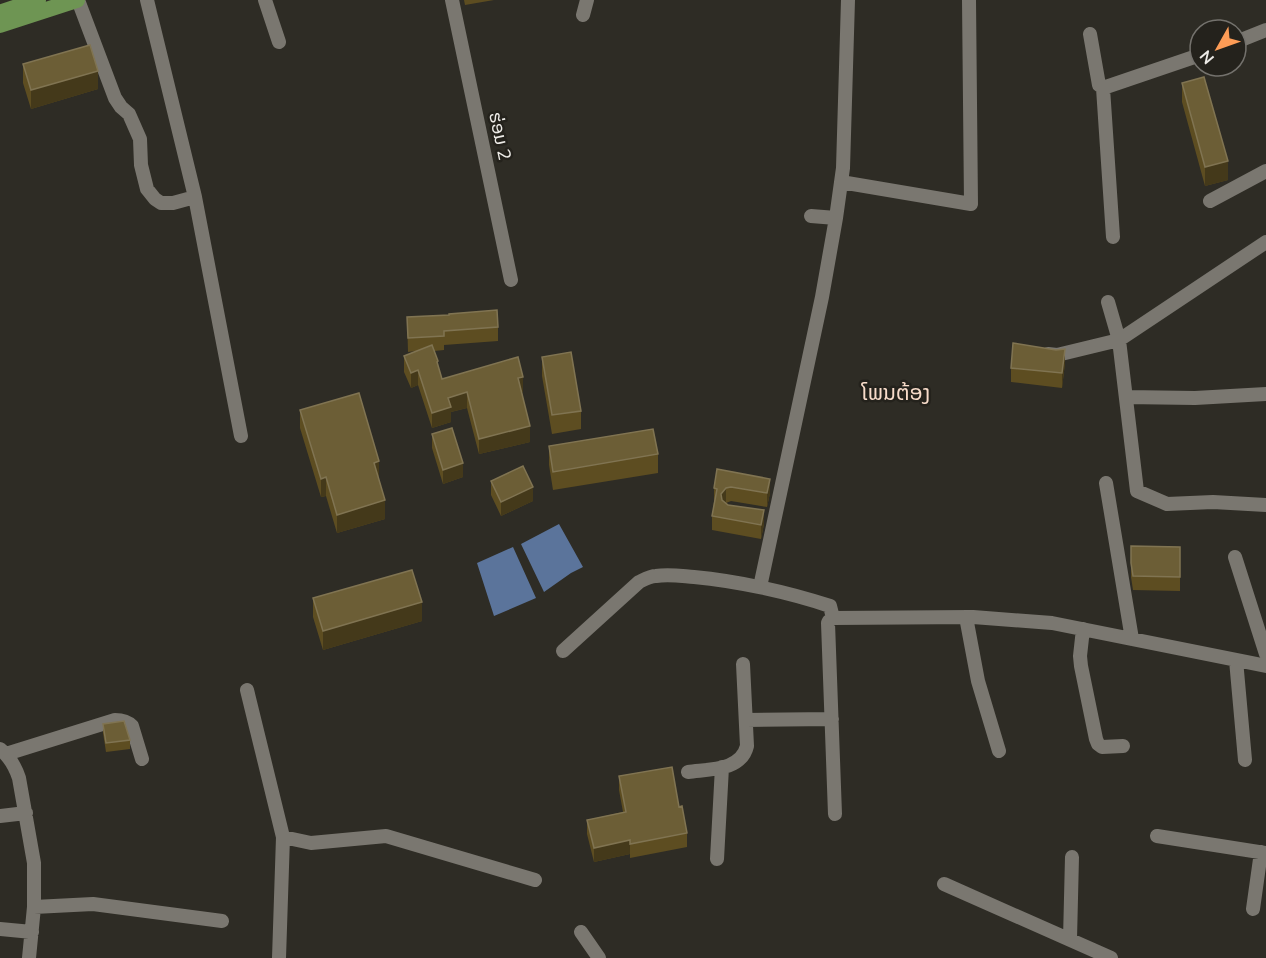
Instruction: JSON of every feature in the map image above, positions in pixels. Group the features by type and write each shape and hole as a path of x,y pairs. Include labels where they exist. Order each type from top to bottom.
{"main road":[{"path":"0,13 38,0"},
{"path":"0,25 78,0"}],"street":[{"path":"78,0 98,50 106,78 115,98 129,114 140,139 141,165 147,189 161,203 173,203 195,197"},
{"path":"147,0 195,197 242,436"},
{"path":"265,0 279,42"},
{"name":"ຮ່ອມ 2","path":"452,0 511,280"},
{"path":"583,15 587,0"},
{"path":"760,587 769,516 822,297 836,218 843,168 848,0"},
{"path":"841,182 971,204 969,0"},
{"path":"1248,37 1266,30"},
{"path":"1090,34 1099,84 1103,88 1113,237"},
{"path":"1103,88 1188,59"},
{"path":"1210,201 1266,171"},
{"path":"811,216 836,218"},
{"path":"1039,352 1057,355 1119,340 1266,242"},
{"path":"1108,302 1119,340 1137,491 1167,504 1213,502 1266,505"},
{"path":"1126,397 1195,398 1266,394"},
{"path":"1106,483 1132,639"},
{"path":"1235,557 1266,654"},
{"path":"563,651 631,589 647,578 657,575 714,579 760,587 830,606 833,618"},
{"path":"966,617 978,681 999,751"},
{"path":"835,814 828,623 833,618 966,617 1052,623 1266,666"},
{"path":"1083,629 1081,666 1096,739 1102,747 1123,746"},
{"path":"1236,660 1245,760"},
{"path":"688,772 732,765 745,753 747,746 743,664"},
{"path":"247,690 282,837 279,958"},
{"path":"746,720 832,719"},
{"path":"30,958 34,907 34,863 19,778 14,765 3,751 121,720 132,726 142,759"},
{"path":"717,859 722,767"},
{"path":"0,816 26,813"},
{"path":"282,837 311,843 386,836 535,880"},
{"path":"1157,836 1263,852 1253,909"},
{"path":"1070,939 1072,857"},
{"path":"944,884 1111,958"},
{"path":"34,907 93,904 222,921"},
{"path":"0,929 32,932"},
{"path":"581,932 599,958"}],"water":[{"path":"559,524 583,567 544,592 521,544"},
{"path":"513,547 536,598 494,616 477,563"}],"building":[{"path":"90,45 98,71 31,90 23,64"},
{"path":"1204,78 1228,161 1205,167 1182,83"},
{"path":"497,310 498,327 444,331 444,336 408,338 407,317"},
{"path":"1013,343 1056,350 1065,349 1062,373 1011,368"},
{"path":"432,345 442,379 518,357 523,377 518,378 530,426 479,439 467,392 448,398 451,407 432,413 418,370 411,373 404,356"},
{"path":"571,352 581,411 552,415 542,357"},
{"path":"359,393 379,461 374,463 385,500 337,515 326,477 321,479 300,410"},
{"path":"452,428 463,463 443,470 432,434"},
{"path":"653,429 658,454 553,472 549,446"},
{"path":"523,466 533,487 501,502 491,481"},
{"path":"717,469 770,479 767,493 731,487 726,488 721,494 722,500 728,505 764,510 761,525 712,516 717,489 714,488"},
{"path":"1131,546 1180,547 1180,577 1133,576"},
{"path":"412,570 422,602 323,631 313,598"},
{"path":"124,721 130,740 106,743 103,724"},
{"path":"672,767 679,807 682,806 687,833 630,844 630,840 594,848 587,820 626,812 619,776"}],"district":[{"name":"ໂພນຕ້ອງ","path":"896,393"}]}
